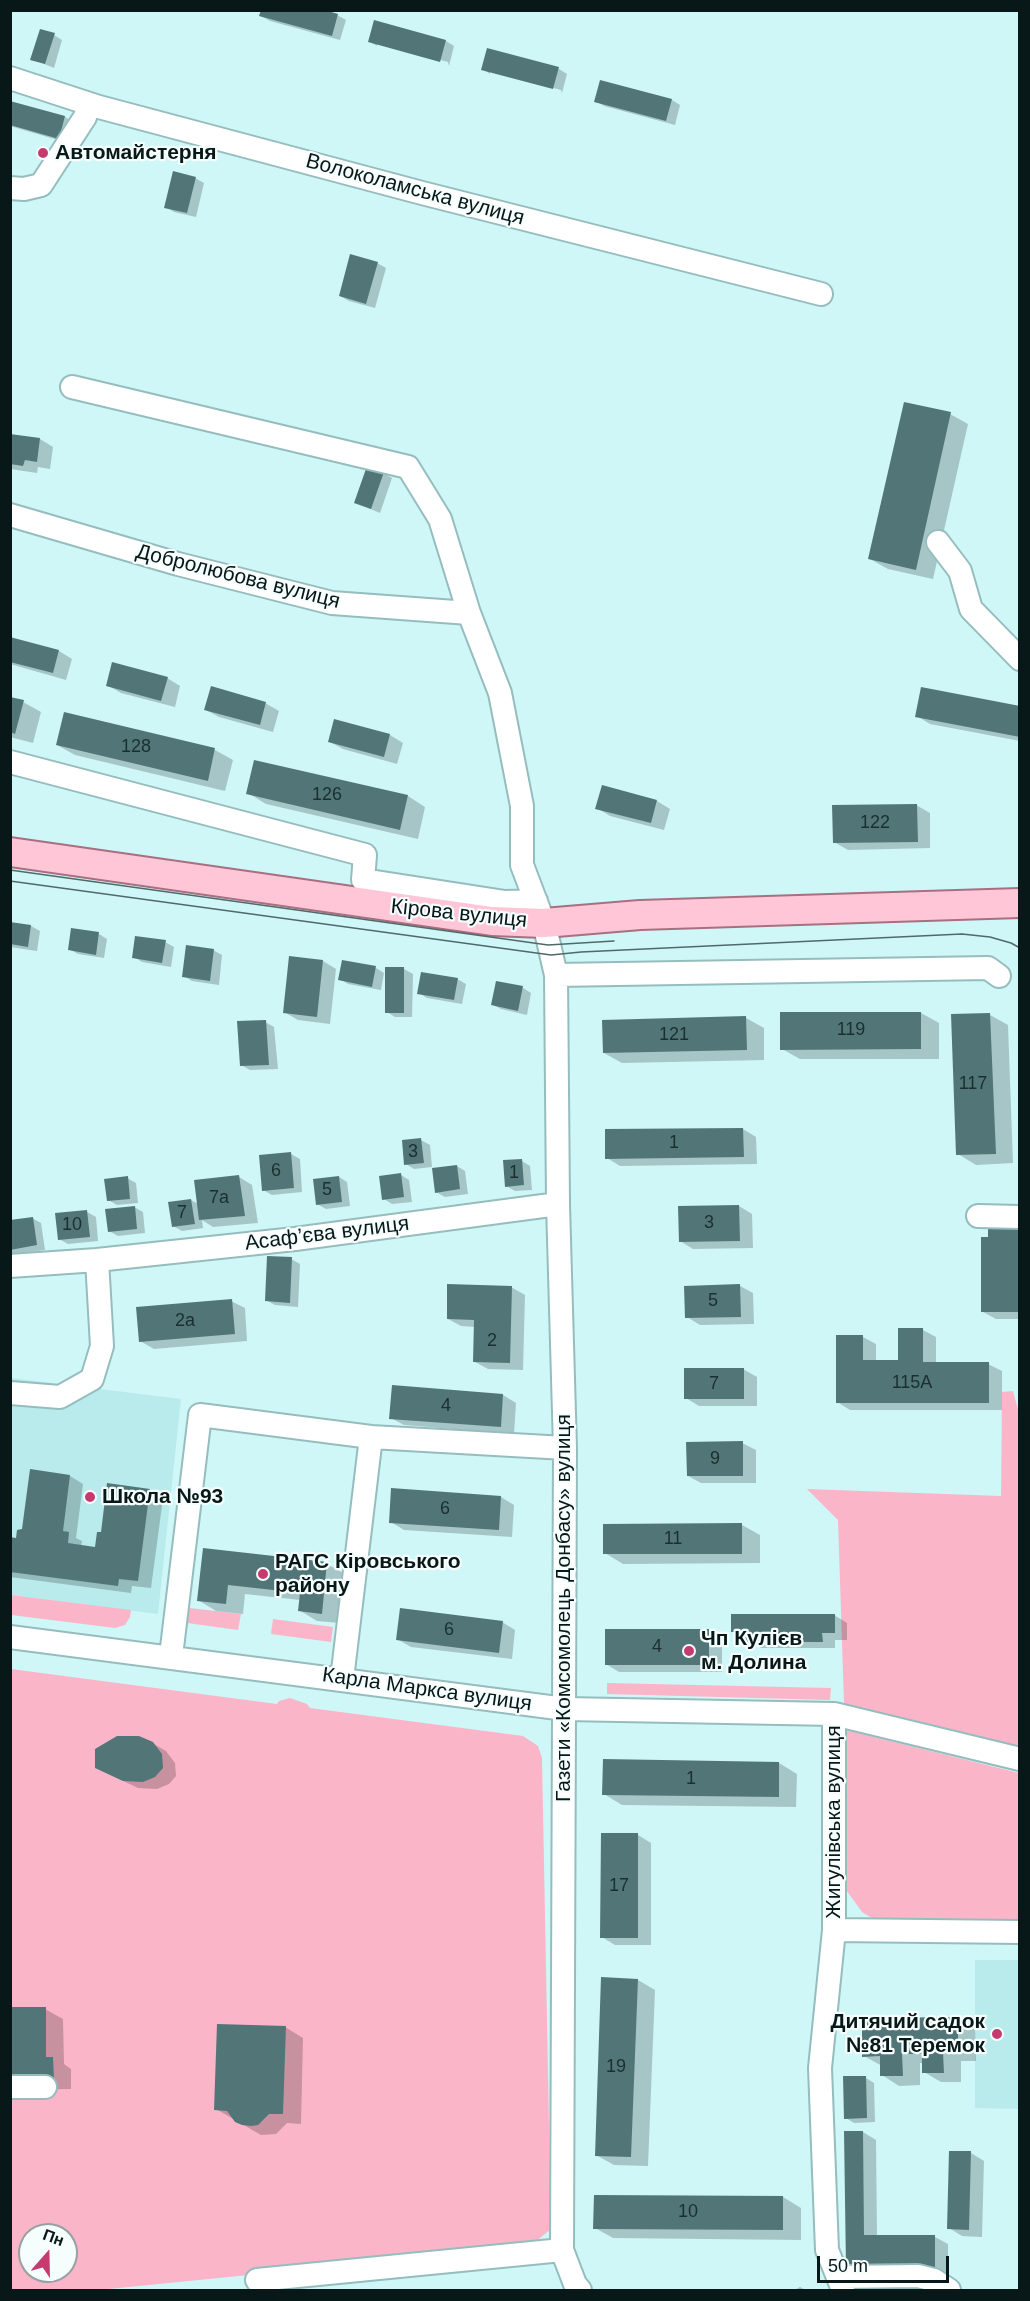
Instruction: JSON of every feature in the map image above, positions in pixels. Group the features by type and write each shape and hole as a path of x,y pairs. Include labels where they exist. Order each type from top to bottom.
{"main road":[{"name":"Кірова вулиця","path":"10,852 492,921 540,912 640,915 1020,903"}],"street":[{"name":"Волоколамська вулиця","path":"10,78 89,104 422,193 821,294"},
{"path":"10,188 24,189 41,185 85,117 89,104"},
{"name":"Газети «Комсомолець Донбасу» вулиця","path":"72,387 408,467 440,519 469,613 500,693 522,806 522,865 540,912 556,975 558,1204 565,1449 562,2250 575,2284 580,2290"},
{"name":"Добролюбова вулиця","path":"10,515 178,564 332,603 403,610 469,613"},
{"path":"938,542 960,571 971,609 1020,658"},
{"path":"10,762 366,855 363,880 505,902 540,912"},
{"path":"556,975 988,968 999,976"},
{"name":"Асаф’єва вулиця","path":"10,1266 97,1260 295,1239 558,1204"},
{"path":"978,1216 1020,1217"},
{"path":"10,1393 60,1397 92,1380 102,1346 97,1260"},
{"path":"171,1656 200,1415 371,1437 565,1449"},
{"path":"342,1679 371,1437"},
{"name":"Карла Маркса вулиця","path":"10,1637 171,1656 565,1709 834,1714 1020,1759"},
{"name":"Жигулівська вулиця","path":"834,1714 834,1930 820,2068 827,2250 841,2284"},
{"name":"Жигулівська вулиця","path":"834,1930 1020,1932"},
{"path":"10,2087 45,2087"},
{"path":"261,2285 562,2250"},
{"path":"841,2284 918,2276 934,2280 949,2290"}],"shaded area":[{"name":"Школа №93","path":"11,1378 181,1399 158,1614 11,1595"},
{"path":"1013,1391 1020,1417 1019,1749 844,1704 838,1520 807,1489 1001,1496 1002,1392"},
{"path":"11,1595 131,1610 130,1617 125,1625 115,1628 11,1615"},
{"path":"181,1607 241,1614 238,1630 180,1622"},
{"path":"273,1619 333,1627 331,1642 271,1634"},
{"path":"11,1669 277,1704 279,1701 290,1698 307,1704 310,1708 523,1736 538,1746 542,1758 551,2229 529,2247 99,2290 11,2290"},
{"path":"607,1683 831,1688 830,1700 607,1694"},
{"path":"842,1729 1019,1773 1019,1922 875,1920 862,1912 844,1887"},
{"name":"Дитячий садок №81 Теремок","path":"975,1960 1019,1960 1019,2109 975,2108"}],"building":[{"path":"261,10 325,10 338,14 332,36 259,16"},
{"path":"374,20 446,40 440,62 368,42"},
{"path":"40,29 55,33 45,64 30,60"},
{"path":"487,48 559,67 553,89 481,70"},
{"path":"600,80 672,99 666,121 594,102"},
{"path":"10,101 65,116 59,139 10,125"},
{"path":"173,171 196,177 187,213 164,208"},
{"path":"350,254 378,262 366,304 339,296"},
{"path":"904,402 951,412 916,570 868,559"},
{"path":"10,434 40,438 37,462 25,460 23,466 10,464"},
{"path":"367,466 384,472 371,509 354,503"},
{"path":"10,637 59,650 53,673 10,662"},
{"path":"112,662 168,677 161,701 106,686"},
{"path":"211,686 266,702 260,725 204,710"},
{"path":"921,687 1020,706 1020,737 915,717"},
{"path":"10,697 24,700 15,734 10,732"},
{"path":"64,712 215,748 208,781 56,745"},
{"path":"334,719 390,734 384,757 328,742"},
{"path":"254,760 408,795 400,830 246,794"},
{"path":"602,785 657,800 651,823 595,809"},
{"path":"917,804 918,842 833,843 832,805"},
{"path":"10,922 31,925 28,947 10,944"},
{"path":"71,928 99,932 96,955 68,950"},
{"path":"135,936 166,940 162,963 132,958"},
{"path":"186,945 214,949 210,981 182,977"},
{"path":"289,956 323,960 317,1017 283,1013"},
{"path":"342,960 376,966 372,987 338,980"},
{"path":"385,967 404,967 404,1013 385,1013"},
{"path":"421,972 458,978 454,1000 417,994"},
{"path":"496,981 523,986 518,1011 491,1005"},
{"path":"780,1012 921,1012 921,1049 780,1050"},
{"path":"990,1013 996,1154 956,1155 951,1014"},
{"path":"746,1016 747,1050 603,1053 602,1020"},
{"path":"266,1020 269,1065 240,1066 237,1021"},
{"path":"743,1128 744,1157 605,1159 605,1129"},
{"path":"421,1138 424,1163 404,1165 402,1140"},
{"path":"291,1152 294,1188 262,1191 259,1155"},
{"path":"522,1159 524,1185 505,1187 503,1160"},
{"path":"457,1165 460,1189 435,1193 432,1168"},
{"path":"401,1173 404,1197 382,1200 379,1176"},
{"path":"239,1175 245,1216 199,1220 194,1180"},
{"path":"128,1176 130,1199 107,1201 104,1179"},
{"path":"339,1176 342,1202 316,1205 313,1179"},
{"path":"191,1199 195,1224 172,1227 168,1202"},
{"path":"739,1205 740,1241 679,1242 678,1206"},
{"path":"135,1206 137,1229 108,1232 105,1209"},
{"path":"87,1210 90,1237 58,1240 55,1213"},
{"path":"33,1217 37,1245 10,1250 10,1220"},
{"path":"988,1221 1020,1221 1019,1312 981,1312 981,1237 988,1237"},
{"path":"267,1256 292,1257 290,1303 265,1301"},
{"path":"447,1284 512,1286 510,1363 473,1362 474,1320 447,1319"},
{"path":"740,1284 741,1317 685,1318 684,1286"},
{"path":"232,1299 235,1334 139,1342 136,1307"},
{"path":"898,1328 923,1328 923,1362 989,1362 989,1403 836,1403 836,1335 863,1335 863,1360 898,1360"},
{"path":"684,1368 744,1368 744,1399 684,1399"},
{"path":"392,1385 503,1394 501,1427 389,1419"},
{"path":"743,1441 743,1476 687,1476 686,1442"},
{"path":"30,1469 70,1475 63,1531 69,1532 68,1543 95,1547 97,1532 101,1532 107,1483 150,1489 138,1581 119,1579 118,1586 10,1572 10,1537 16,1538 17,1530 22,1529"},
{"path":"391,1488 501,1496 499,1530 389,1523"},
{"path":"742,1523 742,1554 603,1554 603,1524"},
{"name":"РАГС Кіровського району","path":"203,1548 327,1562 322,1614 298,1611 300,1593 228,1585 226,1604 197,1601"},
{"path":"400,1608 503,1621 499,1653 396,1640"},
{"path":"731,1614 835,1614 835,1633 822,1633 823,1642 746,1642 746,1632 731,1632"},
{"path":"605,1629 709,1629 709,1665 605,1665"},
{"path":"117,1736 139,1736 153,1742 162,1754 163,1768 155,1777 143,1782 123,1781 95,1768 95,1749"},
{"path":"603,1759 779,1762 779,1797 602,1795"},
{"path":"601,1833 638,1833 638,1938 600,1938"},
{"path":"601,1977 638,1979 631,2157 595,2156"},
{"path":"10,2007 46,2007 46,2057 53,2057 54,2080 10,2080"},
{"path":"958,2017 958,2052 943,2052 944,2073 922,2073 922,2054 902,2054 903,2076 880,2076 880,2056 862,2057 862,2018"},
{"path":"217,2024 286,2026 283,2114 269,2114 258,2125 251,2126 235,2122 227,2111 214,2110"},
{"path":"843,2076 866,2076 867,2118 844,2119"},
{"path":"844,2131 863,2131 864,2235 935,2235 935,2268 846,2268"},
{"path":"949,2151 971,2151 969,2230 947,2229"},
{"path":"594,2195 783,2196 783,2230 593,2229"}],"tram line":[{"path":"10,870 548,945 614,941"},
{"path":"10,881 551,955 962,934 990,937 1020,948"}],"place":[{"name":"Автомайстерня","path":"43,153"},
{"name":"Школа №93","path":"90,1497"},
{"name":"РАГС Кіровського району","path":"263,1574"},
{"name":"Чп Кулієв м. Долина","path":"689,1651"},
{"name":"Дитячий садок №81 Теремок","path":"997,2034"}]}
